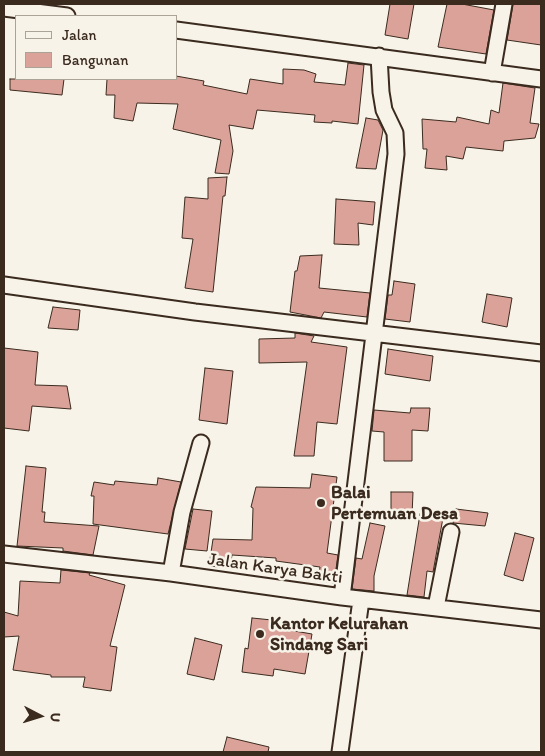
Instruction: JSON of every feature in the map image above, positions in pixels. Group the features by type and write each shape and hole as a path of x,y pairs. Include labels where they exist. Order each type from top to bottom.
{"street":[{"path":"492,73 504,4"},
{"path":"4,8 59,15"},
{"path":"178,30 541,79"},
{"path":"342,597 396,154 395,133 384,110 380,92 379,56"},
{"path":"4,285 195,312 374,332 541,354"},
{"path":"171,573 182,512 201,443"},
{"path":"436,607 451,532"},
{"name":"Jalan Karya Bakti","path":"4,554 171,573 361,600 541,620"},
{"path":"340,752 361,600"}],"building":[{"path":"390,4 414,4 408,39 385,35"},
{"path":"447,4 462,4 494,10 486,54 438,47"},
{"path":"513,4 541,4 541,45 507,40"},
{"path":"348,63 364,65 358,124 332,121 332,123 314,122 315,115 257,110 253,129 229,125 233,151 229,174 215,173 221,140 173,129 178,104 137,103 133,121 114,118 115,95 106,95 107,80 178,80 178,76 204,81 203,85 247,94 250,79 283,84 283,69 304,70 316,74 314,82 345,85"},
{"path":"10,79 64,80 62,95 10,90"},
{"path":"503,83 535,88 530,123 539,124 535,138 504,141 503,151 466,147 463,159 446,156 447,170 425,168 427,149 423,149 422,119 456,122 457,117 489,124 491,110 499,113"},
{"path":"366,118 378,120 383,130 376,169 356,168"},
{"path":"227,177 225,196 223,196 213,292 185,288 193,239 182,238 185,197 208,199 208,178"},
{"path":"336,199 375,202 373,225 358,223 359,245 334,244"},
{"path":"322,255 319,288 370,293 367,317 324,312 321,318 290,312 295,271 297,271 300,256"},
{"path":"394,281 415,284 410,322 385,319 388,295 392,295"},
{"path":"487,294 512,298 507,327 482,322"},
{"path":"53,307 80,310 78,330 48,328"},
{"path":"295,333 314,336 311,342 347,347 337,424 317,422 314,456 294,456 307,362 259,363 259,339 295,338"},
{"path":"4,348 38,352 35,385 67,386 71,409 32,406 29,431 4,428"},
{"path":"388,349 433,356 430,381 385,374"},
{"path":"205,368 233,371 227,424 199,420"},
{"path":"411,408 430,408 428,431 412,430 412,461 384,461 384,432 372,431 374,410 410,413"},
{"path":"26,466 46,468 42,512 45,512 44,522 99,526 93,555 63,551 63,548 17,546"},
{"path":"312,474 337,477 327,553 338,555 334,583 318,580 320,567 276,561 276,558 232,555 230,568 209,566 213,539 252,540 253,508 251,507 256,487 310,488"},
{"path":"158,478 181,482 168,534 93,524 94,496 91,496 94,482 114,485 115,481 157,485"},
{"path":"391,492 413,492 412,516 391,515"},
{"path":"193,509 212,511 207,551 185,549"},
{"path":"456,509 488,513 485,526 453,523"},
{"path":"420,514 443,518 433,572 427,571 424,597 407,595"},
{"path":"370,523 385,526 374,576 374,591 352,589 356,558 362,559"},
{"path":"515,533 534,538 523,581 504,575"},
{"path":"61,570 90,573 89,575 125,585 110,646 117,647 111,691 83,687 85,677 51,677 51,675 13,670 19,636 4,637 4,612 18,616 20,581 60,583"},
{"path":"252,618 272,620 271,627 312,634 305,674 274,669 273,676 242,672 245,648 248,649"},
{"path":"195,638 222,645 214,680 187,674"},
{"path":"227,737 269,747 268,752 223,752"}],"place":[{"name":"Balai Pertemuan Desa","path":"321,503"},
{"name":"Kantor Kelurahan Sindang Sari","path":"260,634"}]}
